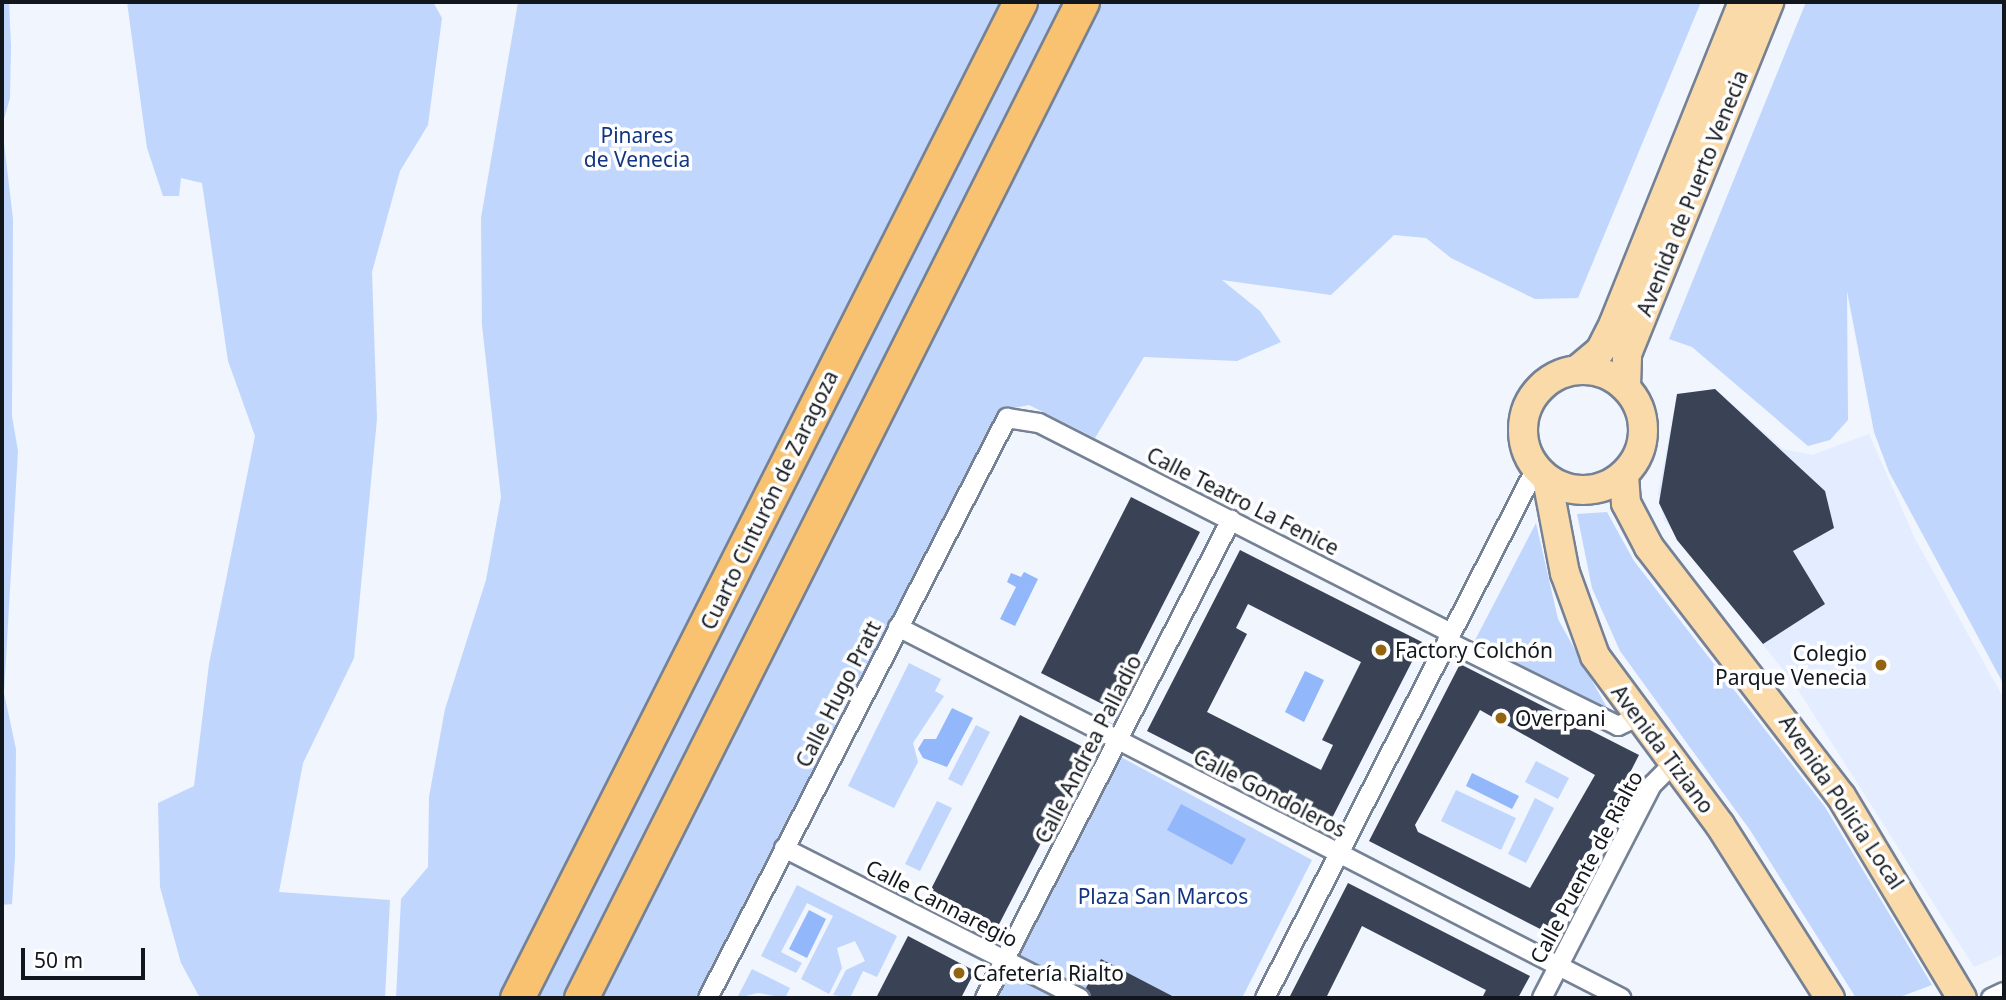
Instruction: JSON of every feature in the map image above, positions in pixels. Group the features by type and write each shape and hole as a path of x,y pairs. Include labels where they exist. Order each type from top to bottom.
{"highway":[{"name":"Cuarto Cinturón de Zaragoza","path":"517,998 1020,2"},
{"path":"581,998 1082,2"}],"main road":[{"name":"Avenida de Puerto Venecia","path":"1577,370 1605,343 1743,2"},
{"name":"Avenida de Puerto Venecia","path":"1626,386 1627,354 1769,2"},
{"path":"1577,370 1626,386 1644,432 1624,475 1592,489 1542,474 1523,432 1529,403 1548,381 1577,370"},
{"name":"Avenida Tiziano","path":"1542,474 1565,573 1586,635 1639,716 1675,762 1830,998"},
{"name":"Avenida Policía Local","path":"1624,475 1626,503 1648,547 1841,796 1962,998"}],"street":[{"name":"Calle Teatro La Fenice","path":"1014,416 1231,520 1618,726 1639,716"},
{"name":"Calle Hugo Pratt","path":"708,998 1002,422 1014,416"},
{"path":"1265,998 1449,637 1542,474"},
{"name":"Calle Andrea Palladio","path":"985,998 1231,520"},
{"name":"Calle Gondoleros","path":"898,627 1622,998"},
{"name":"Calle Puente de Rialto","path":"1542,998 1652,785 1675,762"},
{"name":"Calle Cannaregio","path":"784,848 1080,998"},
{"path":"1991,998 2004,992"}],"shaded area":[{"name":"Colegio Parque Venecia","path":"1715,389 1783,449 1812,455 1869,434 1915,539 2004,699 2004,954 1974,967 1795,685 1664,520 1658,494 1677,394"}],"green space":[{"path":"2,2 9,2 11,46 10,98 2,126"},
{"path":"127,2 433,2 442,18 428,125 400,171 372,272 377,419 354,658 303,763 279,892 390,900 385,998 200,998 181,963 160,887 158,803 194,786 209,664 255,436 228,361 202,183 181,178 179,196 163,196 147,148"},
{"name":"Pinares de Venecia","path":"518,2 1701,2 1578,298 1535,299 1451,258 1426,238 1394,235 1331,295 1222,280 1260,311 1281,342 1237,361 1144,357 1095,438 1029,405 998,411 695,998 396,998 401,899 428,867 429,797 445,709 486,580 501,497 482,325 481,218"},
{"path":"1806,2 2004,2 2004,685 1889,472 1874,432 1847,291 1848,420 1830,440 1808,446 1692,347 1669,339"},
{"path":"2,126 13,219 12,416 18,451 4,693 16,749 15,857 12,904 2,905"},
{"path":"1607,512 1634,561 1825,807 1932,985 1897,998 1856,998 1750,830 1620,651 1592,588 1577,514"},
{"path":"1536,523 1558,619 1611,715 1473,644"},
{"path":"909,663 941,679 935,691 944,696 913,743 918,762 894,808 848,786"},
{"path":"976,725 990,732 962,786 948,779"},
{"name":"Plaza San Marcos","path":"1119,756 1312,860 1242,998 996,998"},
{"path":"1536,761 1569,778 1558,799 1525,782"},
{"path":"1456,790 1516,818 1501,850 1441,821"},
{"path":"1535,798 1554,808 1526,863 1508,854"},
{"path":"937,801 952,808 920,871 905,864"},
{"path":"797,885 897,936 877,977 863,971 850,998 833,995 846,970 865,961 855,941 837,948 842,968 829,994 801,979 833,916 807,903 781,952 802,963 796,973 761,956"},
{"path":"752,969 790,988 785,998 758,993 737,998"}],"water":[{"path":"1024,572 1038,579 1015,626 1000,619 1016,587 1007,582 1011,573 1021,577"},
{"path":"1305,671 1324,680 1304,722 1285,712"},
{"path":"952,708 973,718 947,767 923,758 918,749 924,739 936,739"},
{"path":"1472,773 1519,796 1512,809 1466,786"},
{"path":"1181,804 1246,839 1232,865 1167,830"},
{"path":"809,910 826,919 807,958 789,949"}],"building":[{"path":"1715,389 1825,491 1834,528 1793,551 1825,604 1763,644 1677,540 1659,503 1677,394"},
{"path":"1131,497 1200,532 1110,708 1041,673"},
{"path":"1240,550 1422,642 1329,824 1147,731","holes":["1248,604 1361,662 1322,740 1333,745 1321,770 1207,712 1247,634 1236,628"]},
{"path":"1460,664 1639,755 1548,933 1369,841","holes":["1480,710 1595,775 1530,888 1418,832 1415,825"]},
{"path":"1020,715 1089,750 995,932 927,897"},
{"path":"1348,883 1530,976 1518,998 1482,998 1486,990 1362,926 1326,998 1289,998"},
{"path":"908,936 975,971 961,998 876,998"},
{"path":"1101,959 1176,998 1092,998 1086,988"}],"place":[{"name":"Factory Colchón","path":"1381,650"},
{"name":"Colegio Parque Venecia","path":"1881,665"},
{"name":"Overpani","path":"1501,718"},
{"name":"Cafetería Rialto","path":"959,973"}]}
